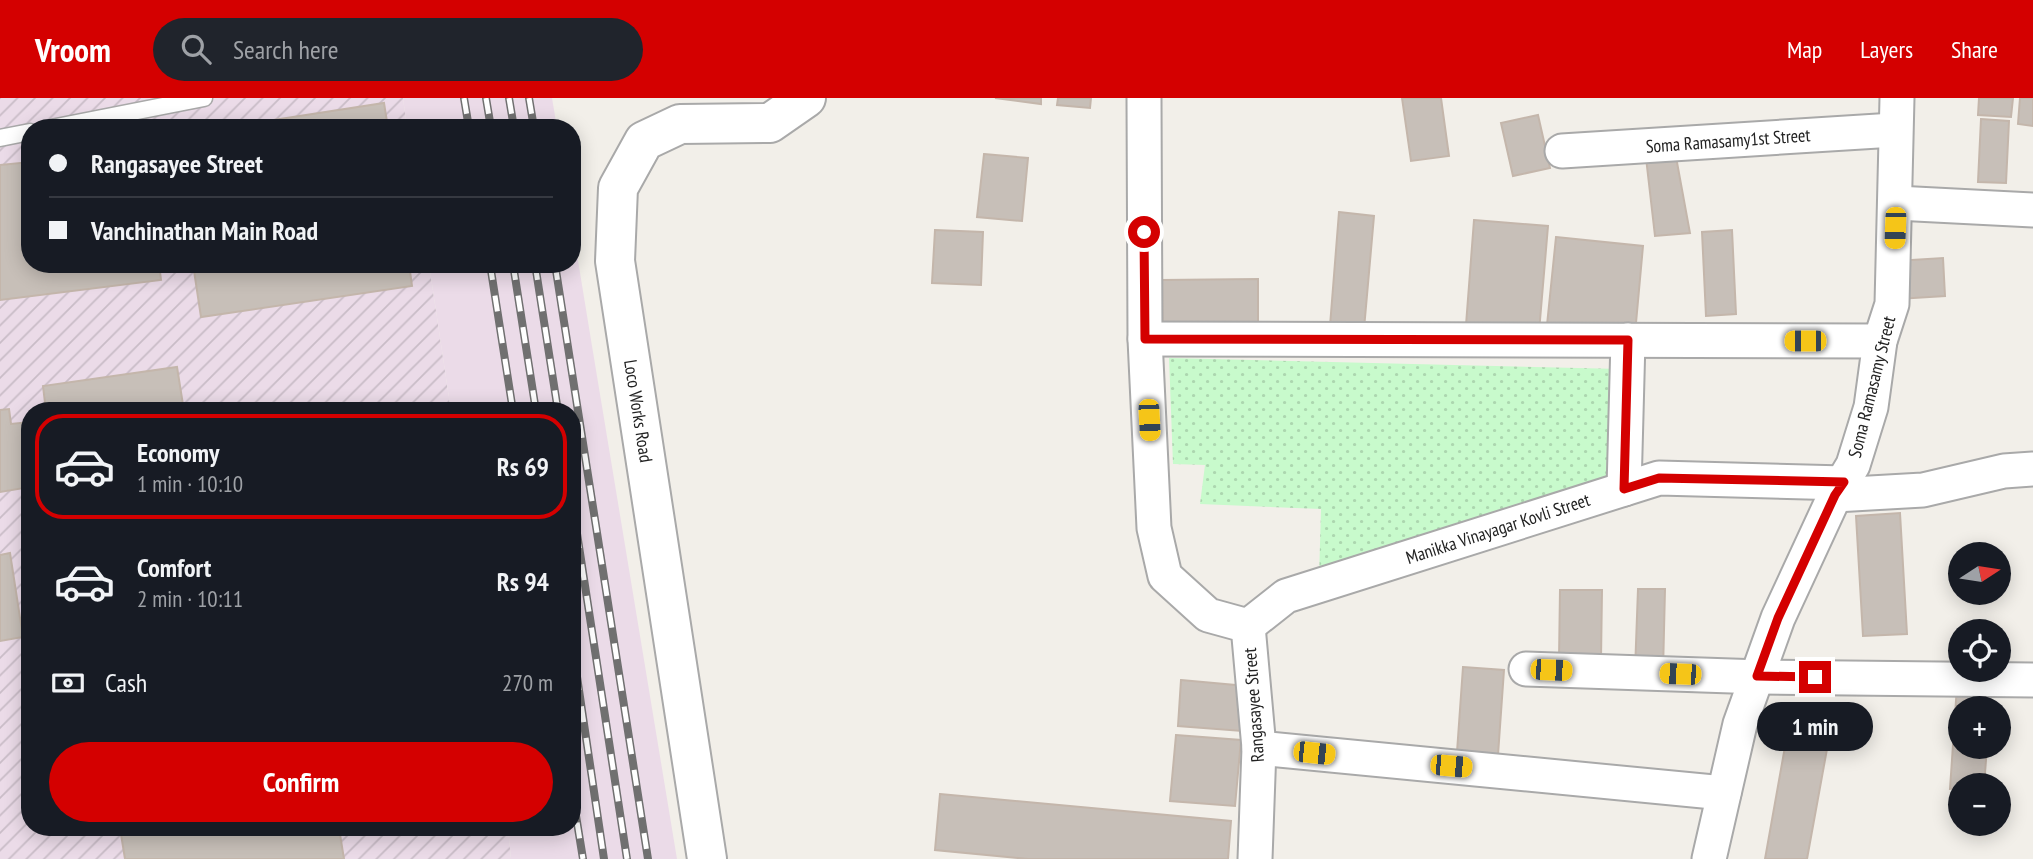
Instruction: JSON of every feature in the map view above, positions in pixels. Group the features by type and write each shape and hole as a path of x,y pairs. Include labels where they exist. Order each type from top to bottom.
{"street":[{"name":"Loco Works Road","path":"707,859 615,261 618,188 645,141 680,124 770,123 806,98"},
{"name":"Rangasayee Street","path":"1144,98 1145,339 1154,528 1165,576 1208,615 1248,626 1259,748 1255,859"},
{"name":"Soma Ramasamy1st Street","path":"1562,151 1896,114"},
{"name":"Soma Ramasamy Street","path":"1709,859 1740,724 1757,676 1778,618 1853,465 1871,407 1880,341 1892,304 1896,114"},
{"path":"1896,203 2033,210"},
{"path":"1145,339 1880,341"},
{"path":"1624,489 1628,340"},
{"name":"Manikka Vinayagar Kovli Street","path":"1248,626 1286,596 1659,478 1839,489 1923,490 2004,471 2033,469"},
{"path":"1526,669 2033,680"},
{"path":"1259,748 1724,793"}],"lane":[{"path":"97,119 204,98"},
{"path":"0,138 21,134"}],"shaded area":[{"path":"0,98 403,98 406,119 21,119 21,273 430,273 450,402 21,402 21,836 509,836 511,859 0,859"},
{"path":"403,98 552,98 556,119 406,119"},
{"path":"430,273 580,273 677,859 511,859 509,836 581,836 581,402 450,402"}],"green space":[{"path":"1169,358 1621,369 1621,473 1319,579 1321,509 1200,504 1205,465 1173,464"}],"building":[{"path":"995,98 1041,98 1041,104"},
{"path":"1058,98 1091,98 1090,108 1057,105"},
{"path":"1402,98 1441,98 1449,156 1411,161"},
{"path":"1979,98 2013,98 2011,117 1978,115"},
{"path":"2020,98 2033,98 2033,126 2018,124"},
{"path":"384,103 387,119 280,119"},
{"path":"1538,115 1550,168 1513,176 1501,123"},
{"path":"1981,119 2009,121 2006,183 1978,182"},
{"path":"1674,146 1690,233 1655,236 1645,149"},
{"path":"984,154 1028,158 1022,221 977,217"},
{"path":"21,163 21,273 160,273 161,280 0,300 0,165"},
{"path":"1339,212 1374,216 1364,329 1330,326"},
{"path":"1474,220 1548,226 1539,332 1466,325"},
{"path":"935,230 983,232 981,285 932,283"},
{"path":"1732,230 1736,314 1706,316 1702,232"},
{"path":"1556,237 1643,246 1635,334 1547,325"},
{"path":"1943,258 1945,296 1898,299 1896,261"},
{"path":"194,273 410,273 412,286 201,317"},
{"path":"1258,279 1258,328 1163,329 1162,280"},
{"path":"177,367 183,402 45,402 43,386"},
{"path":"9,409 11,424 21,423 21,488 0,492 0,410"},
{"path":"1900,513 1907,634 1863,636 1856,516"},
{"path":"10,553 21,637 0,641 0,555"},
{"path":"1638,589 1665,589 1663,672 1635,671"},
{"path":"1560,590 1602,590 1601,660 1559,660"},
{"path":"1463,667 1504,670 1498,755 1457,752"},
{"path":"1181,680 1246,686 1242,731 1178,726"},
{"path":"1957,686 1990,688 1990,696 1956,696"},
{"path":"1176,735 1241,740 1235,806 1170,801"},
{"path":"1786,741 1827,749 1807,859 1765,859"},
{"path":"1952,759 1986,759 1985,773 1951,773"},
{"path":"940,794 1231,821 1228,859 1028,859 935,850"},
{"path":"121,836 340,836 344,859 125,859"}],"railway":[{"path":"464,98 468,119"},
{"path":"486,98 490,119"},
{"path":"509,98 512,119"},
{"path":"529,98 532,119"},
{"path":"491,273 512,402"},
{"path":"514,273 535,402"},
{"path":"536,273 557,402"},
{"path":"556,273 577,402"},
{"path":"581,430 648,859"},
{"path":"581,560 627,859"},
{"path":"581,704 604,859"},
{"path":"579,836 583,859"}],"route":[{"path":"1144,232 1145,339 1628,340 1624,489 1659,478 1781,478 1844,482 1835,495 1778,618 1757,676 1815,677"}]}
